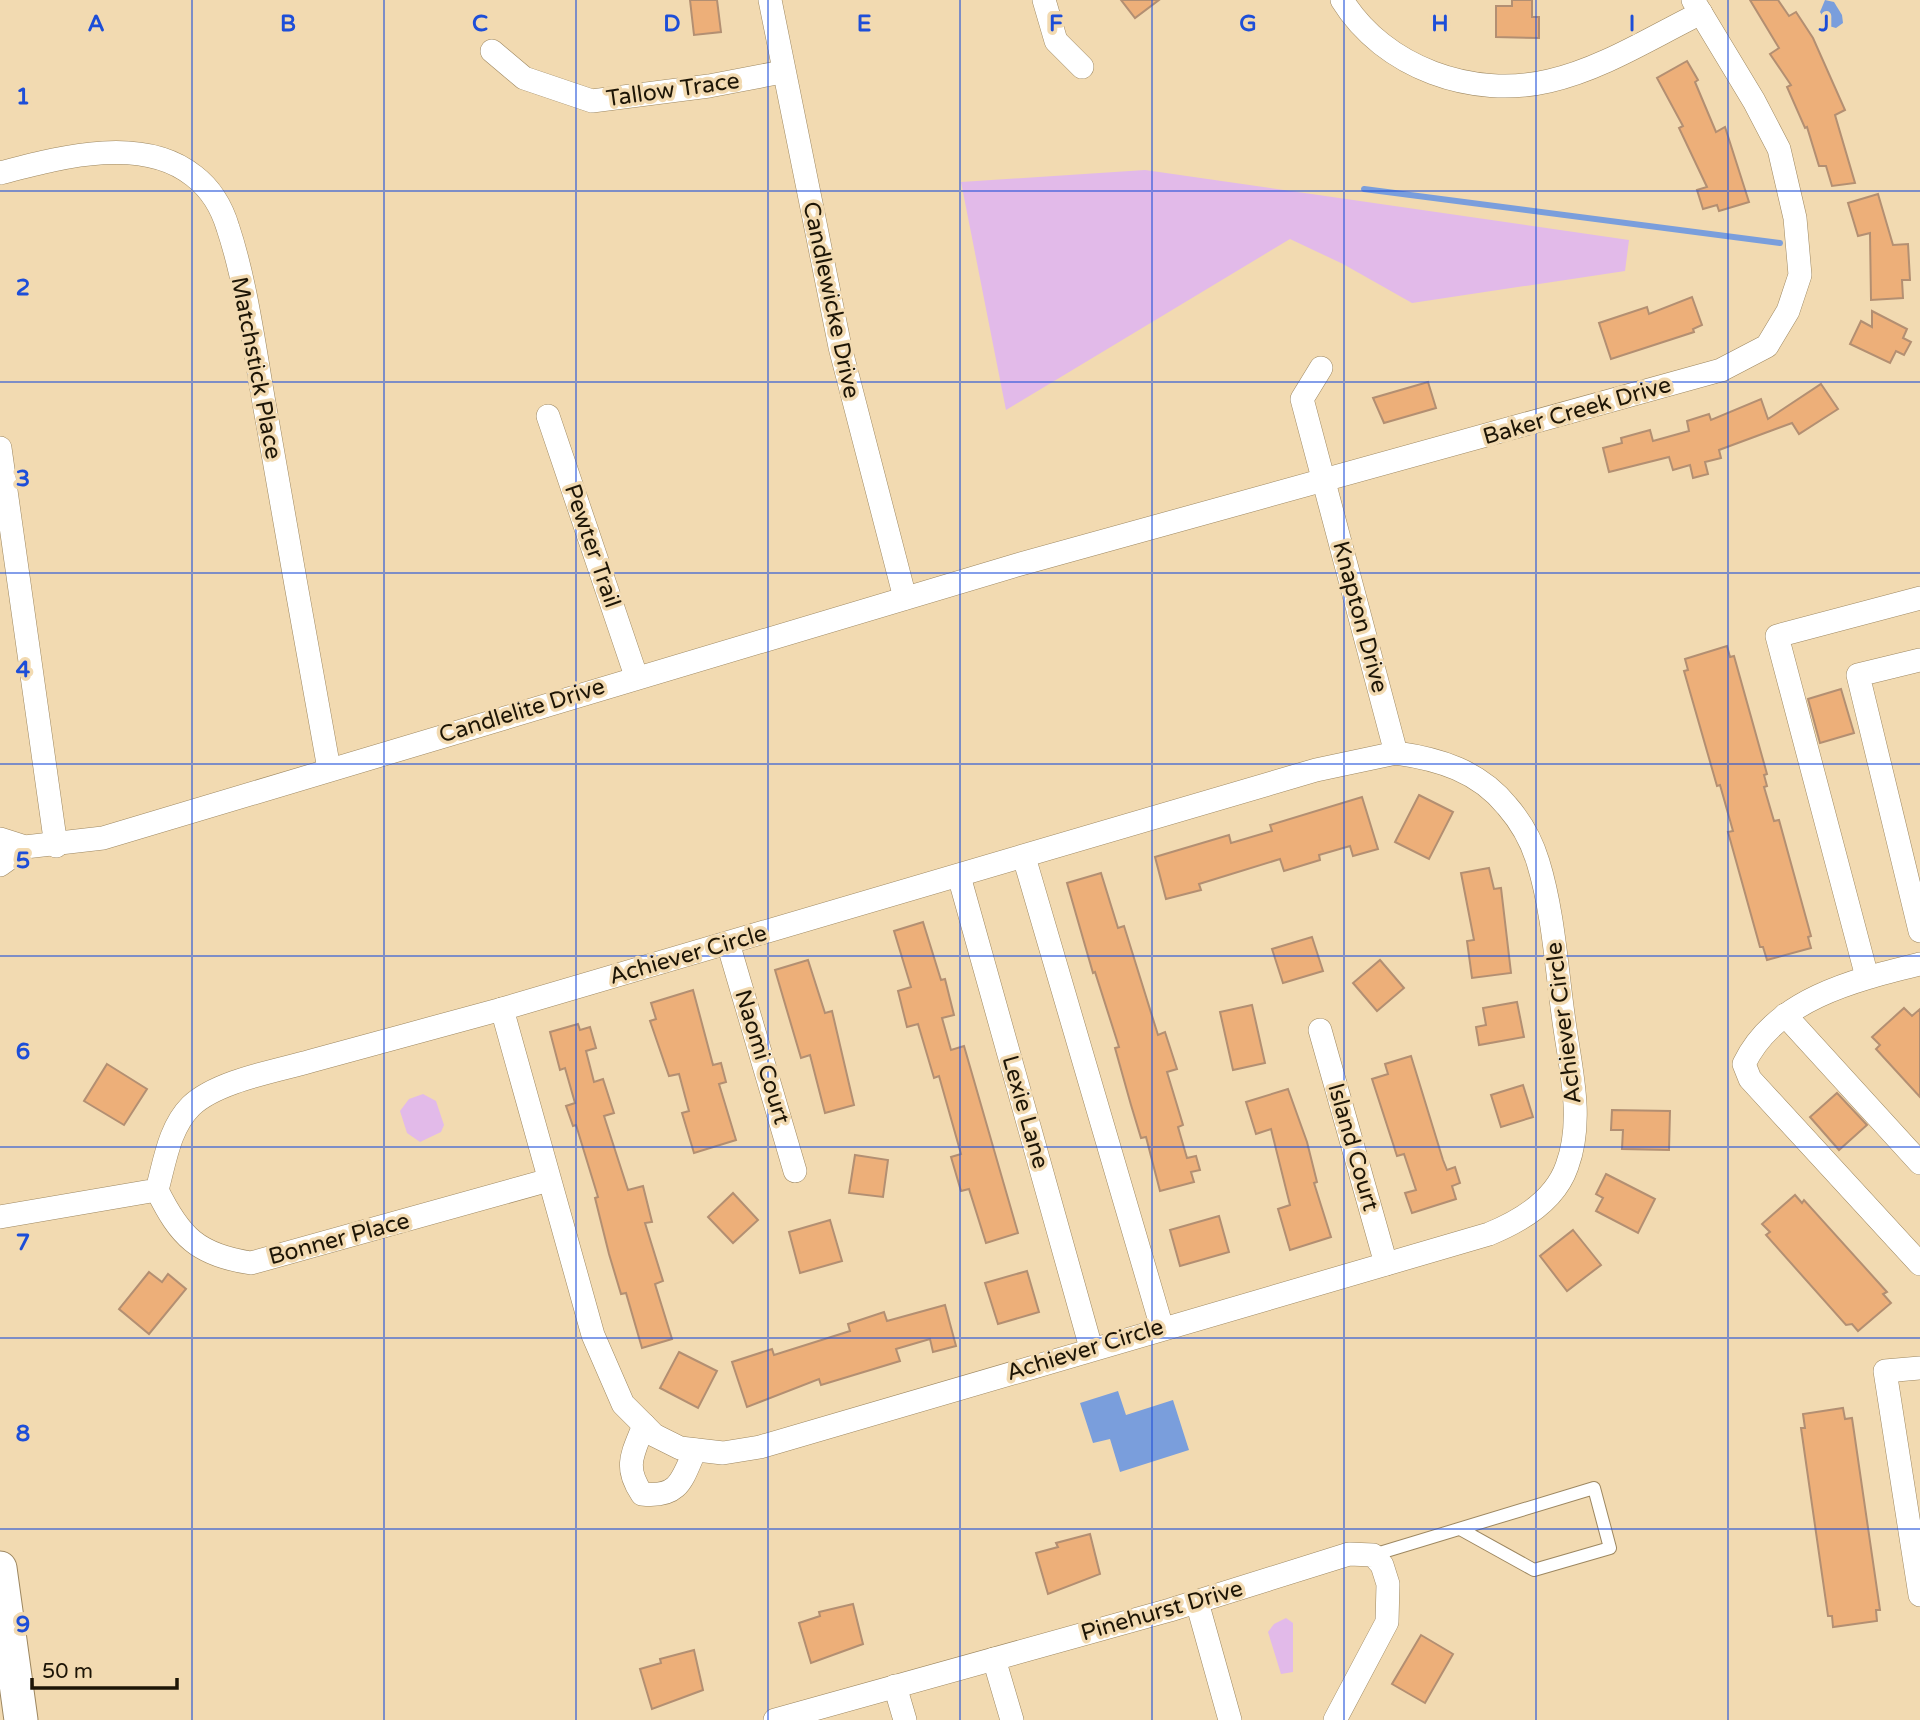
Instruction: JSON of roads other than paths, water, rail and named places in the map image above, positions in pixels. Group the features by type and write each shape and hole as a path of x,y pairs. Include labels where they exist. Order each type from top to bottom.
{"main road":[{"path":"0,1568 21,1720"}],"street":[{"name":"Candlewicke Drive","path":"770,0 782,72 849,385 905,598"},
{"path":"1044,0 1056,41 1082,67"},
{"path":"1342,0 1371,37 1420,69 1449,78 1520,87 1591,67 1697,6"},
{"name":"Baker Creek Drive","path":"1017,565 1721,370 1768,346 1788,311 1800,275 1795,218 1779,149 1697,6"},
{"name":"Tallow Trace","path":"492,51 524,78 592,101 709,86 782,72"},
{"name":"Matchstick Place","path":"0,173 75,158 134,153 181,166 207,187 217,202 229,229 248,315 329,769"},
{"name":"Knapton Drive","path":"1321,368 1303,399 1396,753"},
{"name":"Pewter Trail","path":"548,415 636,676"},
{"path":"0,448 56,846"},
{"name":"Candlelite Drive","path":"0,839 25,846 56,846 103,838 636,676 1017,565"},
{"path":"1867,977 1777,636 1920,598"},
{"path":"1920,660 1858,675 1920,931"},
{"name":"Achiever Circle","path":"157,1190 170,1140 180,1118 193,1104 214,1091 1316,770 1396,753 1448,764 1478,777 1507,805 1527,835 1537,860 1550,911 1574,1090 1575,1131 1567,1168 1535,1210 1517,1223 1489,1234 1091,1348 760,1447 723,1453 695,1450 680,1448 654,1435 624,1404 593,1335 502,1009"},
{"path":"0,865 25,846"},
{"path":"1024,857 1162,1328"},
{"name":"Lexie Lane","path":"959,876 1091,1348"},
{"name":"Naomi Court","path":"728,943 795,1171"},
{"path":"1920,964 1852,981 1785,1015 1755,1042 1744,1064 1750,1079 1920,1265"},
{"path":"1785,1015 1920,1163"},
{"name":"Island Court","path":"1320,1030 1386,1264"},
{"name":"Bonner Place","path":"157,1190 185,1237 207,1252 251,1263 549,1180"},
{"path":"0,1217 157,1190"},
{"path":"1920,1368 1885,1371 1920,1595"},
{"path":"643,1425 630,1467 632,1479 642,1494 665,1494 675,1488 695,1450"},
{"name":"Pinehurst Drive","path":"775,1720 1197,1602 1349,1554 1373,1555"},
{"path":"1335,1720 1387,1622 1388,1584 1382,1564 1373,1555"},
{"path":"1197,1602 1230,1720"},
{"path":"994,1659 1012,1720"},
{"path":"895,1686 905,1720"}],"lane":[{"path":"1373,1555 1594,1488 1610,1548 1534,1570 1460,1529"}],"water":[{"path":"1825,0 1834,2 1842,15 1843,23 1836,28 1829,26 1820,12"},
{"path":"1118,1391 1126,1415 1173,1400 1189,1450 1120,1472 1110,1439 1093,1443 1080,1403"}],"waterway":[{"path":"1364,189 1780,243"}]}
